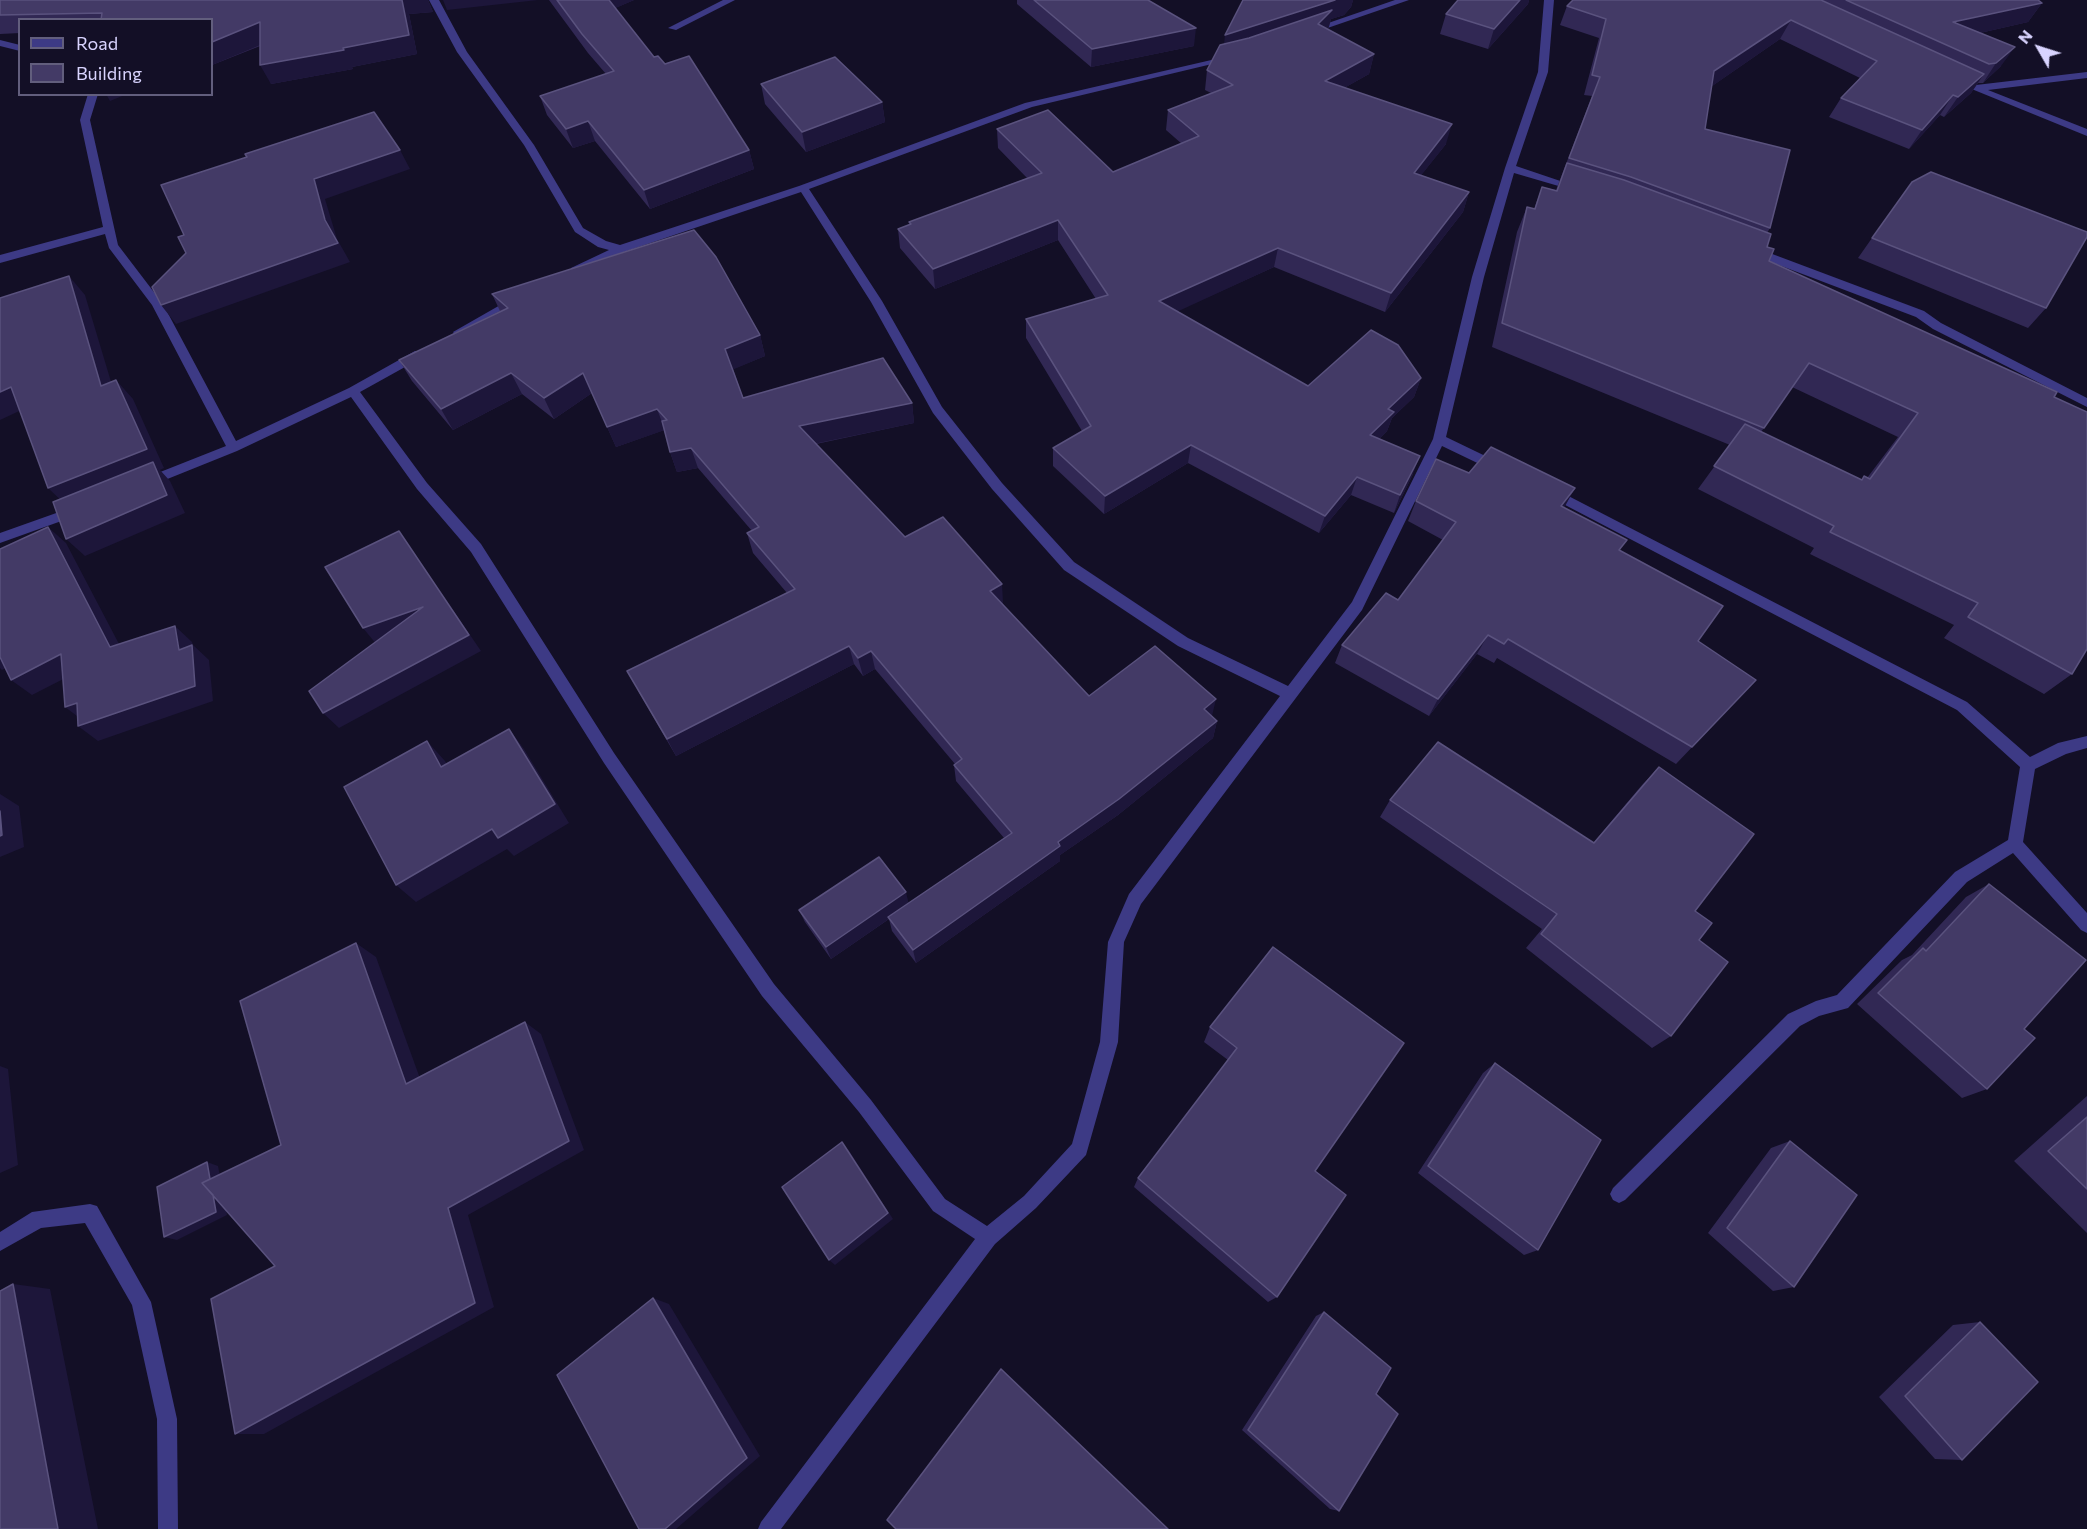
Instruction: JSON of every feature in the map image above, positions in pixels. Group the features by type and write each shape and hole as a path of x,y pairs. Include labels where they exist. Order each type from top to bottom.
{"street":[{"path":"434,0 462,52 529,145 579,230 602,244 620,249"},
{"path":"674,28 730,0"},
{"path":"1296,36 1404,0"},
{"path":"768,1529 988,1237 1030,1202 1080,1149 1109,1042 1116,942 1135,898 1357,606 1438,439 1478,277 1510,168 1542,72 1550,0"},
{"path":"0,44 18,48"},
{"path":"567,275 620,249 803,188 1029,105 1242,54"},
{"path":"1942,74 1974,89 2087,133"},
{"path":"1974,89 2087,75"},
{"path":"92,96 85,120 113,245 157,304 233,448"},
{"path":"1510,168 1596,194"},
{"path":"803,188 876,301 937,410 998,486 1069,566 1183,642 1290,694"},
{"path":"0,259 109,229"},
{"path":"1739,246 1920,314 1937,326 2087,403"},
{"path":"136,486 233,448 353,392 525,296"},
{"path":"353,392 422,486 476,548 609,758 768,990 865,1106 939,1205 988,1237"},
{"path":"1438,439 1514,474"},
{"path":"1535,484 1962,706 2028,765"},
{"path":"0,538 93,504"},
{"path":"2028,765 2063,748 2087,742"},
{"path":"1619,1194 1794,1020 1816,1009 1842,1002 1961,877 2015,844 2028,765"},
{"path":"2015,844 2087,925"},
{"path":"0,1242 39,1219 90,1213 141,1302 166,1419 168,1529"}],"building":[{"path":"0,0 402,0 409,35 343,48 344,50 260,65 260,22 213,42 213,18 101,18 102,13 0,15"},
{"path":"557,0 609,0 654,57 658,56 665,64 689,56 749,150 644,190 588,121 566,129 540,96 614,71"},
{"path":"1034,0 1148,0 1196,28 1092,49"},
{"path":"1243,0 1335,0 1225,35"},
{"path":"1458,0 1520,0 1494,29 1446,14"},
{"path":"1573,0 1821,0 1984,74 1958,97 1953,95 1922,130 1841,98 1877,61 1791,20 1714,71 1705,129 1790,150 1770,228 1631,177 1569,158 1600,77 1592,75 1606,19 1567,6"},
{"path":"1846,0 2038,0 2042,3 1953,22 2015,47 1996,63 1989,64"},
{"path":"1332,10 1318,24 1374,54 1325,81 1452,124 1414,173 1469,192 1391,293 1278,248 1159,301 1308,386 1371,330 1398,345 1421,378 1388,409 1394,412 1370,435 1420,456 1400,495 1357,477 1325,516 1191,445 1105,496 1053,448 1091,426 1026,319 1108,295 1058,220 933,269 898,229 911,224 909,222 1042,173 997,129 1048,110 1113,172 1199,136 1168,110 1233,85 1207,70 1220,45 1249,38"},
{"path":"835,57 882,102 802,132 761,84"},
{"path":"374,112 400,150 314,179 325,220 338,243 161,305 152,287 186,253 178,237 184,235 161,185 247,157 245,154"},
{"path":"1567,163 1624,180 1771,234 1767,247 1774,249 1769,261 2057,392 2054,397 2087,412 2087,649 2072,674 1968,617 1978,603 1830,532 1834,526 1714,466 1745,424 1862,480 1864,476 1870,479 1918,413 1809,363 1764,428 1502,323 1527,207 1535,209 1542,187 1557,191"},
{"path":"1931,172 2087,232 2087,237 2046,308 1872,238 1912,182"},
{"path":"694,230 716,257 760,335 725,349 743,398 883,358 912,403 799,426 905,537 943,517 1002,584 990,591 1089,696 1155,646 1216,699 1204,709 1217,721 1119,799 1058,842 1060,846 913,950 888,917 1012,833 954,765 962,759 871,651 858,658 849,646 667,739 627,671 795,589 747,533 759,527 691,448 670,452 662,421 667,420 657,409 607,427 583,373 544,398 511,373 441,409 399,360 508,308 492,294"},
{"path":"69,276 101,386 116,380 147,449 48,488 11,387 0,392 0,298"},
{"path":"1491,447 1575,488 1561,506 1627,540 1619,550 1723,606 1698,641 1756,680 1692,747 1508,639 1504,644 1488,635 1438,699 1342,645 1386,593 1398,600 1456,522 1416,501 1436,459 1469,473"},
{"path":"153,462 167,495 66,539 53,502"},
{"path":"48,527 110,647 175,626 179,650 192,645 195,686 78,726 77,703 65,707 61,654 11,680 0,657 0,549"},
{"path":"399,531 469,635 323,713 309,691 423,607 363,628 325,567"},
{"path":"509,729 555,804 498,838 492,829 396,885 344,787 427,741 441,767"},
{"path":"1438,742 1594,843 1659,767 1754,834 1695,911 1712,923 1699,940 1728,962 1671,1036 1541,934 1557,914 1390,800"},
{"path":"0,811 2,835 0,836"},
{"path":"879,857 906,892 826,947 799,910"},
{"path":"1989,884 2086,960 2024,1029 2035,1038 1987,1089 1878,993 1923,948 1926,951"},
{"path":"356,943 406,1084 525,1022 569,1141 448,1208 475,1303 235,1434 211,1299 275,1266 202,1183 281,1145 240,1001"},
{"path":"1273,947 1404,1043 1315,1171 1346,1195 1277,1297 1138,1178 1237,1048 1210,1027"},
{"path":"1495,1063 1601,1140 1538,1250 1428,1166"},
{"path":"2087,1117 2087,1189 2048,1151"},
{"path":"1790,1141 1857,1195 1794,1287 1727,1228"},
{"path":"842,1142 888,1213 829,1260 782,1187"},
{"path":"207,1162 210,1179 202,1183 213,1195 216,1212 164,1237 157,1187"},
{"path":"13,1284 58,1529 0,1529 0,1291"},
{"path":"653,1298 747,1458 665,1529 639,1529 557,1375"},
{"path":"1324,1312 1391,1368 1376,1394 1398,1414 1339,1511 1248,1430"},
{"path":"1980,1322 2038,1382 1962,1460 1905,1396"},
{"path":"1001,1369 1168,1529 896,1529 887,1520"}]}
